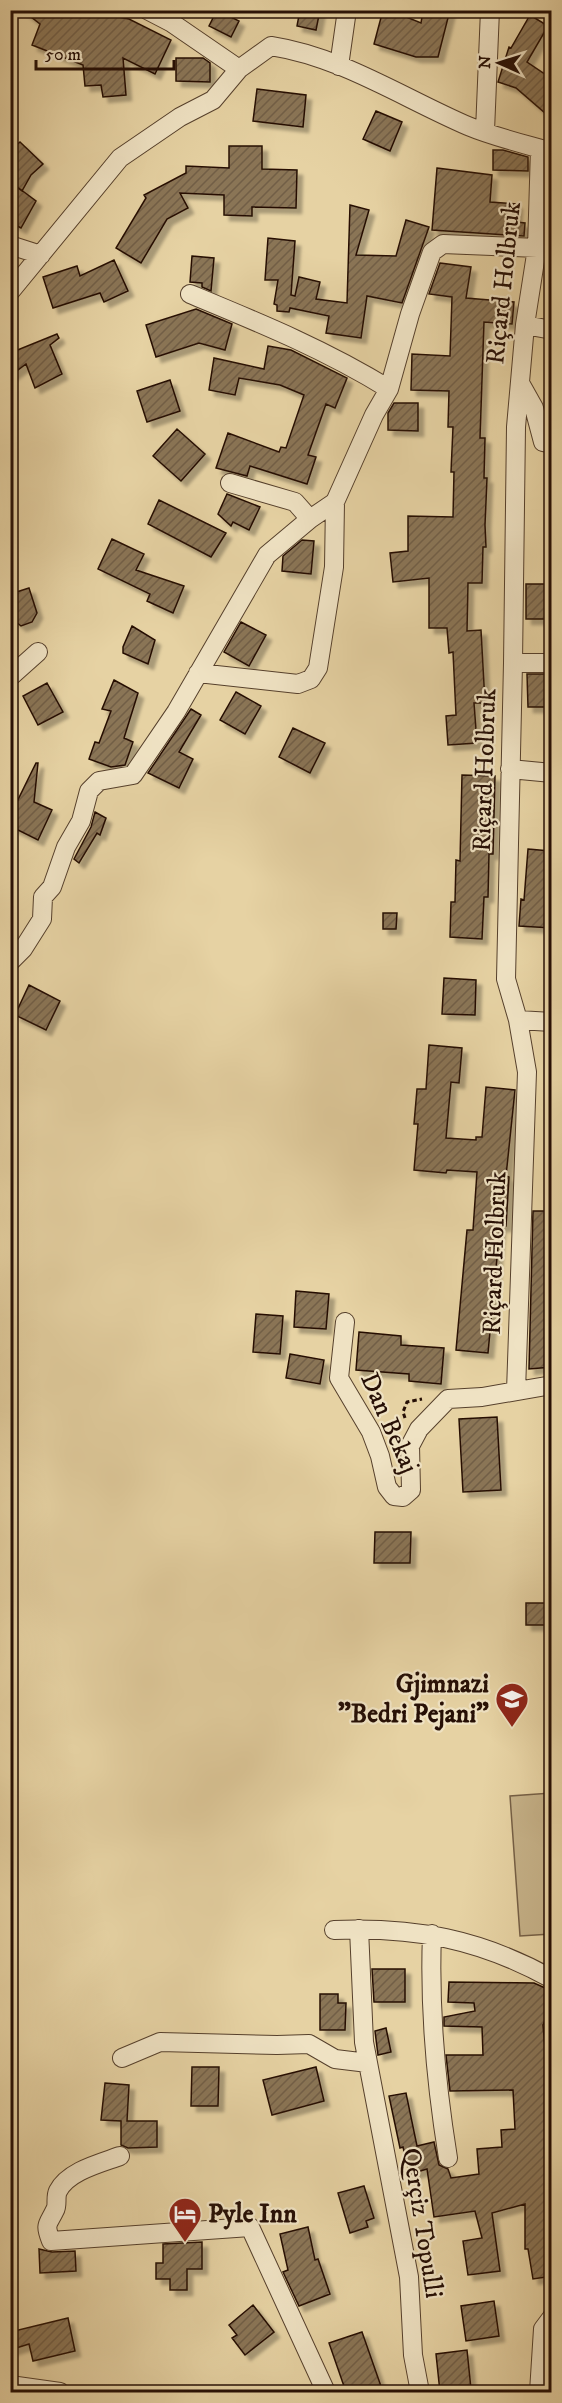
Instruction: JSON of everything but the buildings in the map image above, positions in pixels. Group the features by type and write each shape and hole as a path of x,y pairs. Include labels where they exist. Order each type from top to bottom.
{"street":[{"path":"147,10 172,23 239,69"},
{"path":"339,66 347,10"},
{"path":"485,131 490,10"},
{"path":"10,292 120,158 180,117 213,100 239,69 272,46 298,50 339,66 470,127 546,151"},
{"name":"Riçard Holbruk","path":"516,1390 527,1072 518,1020 506,979 516,439 525,325 537,248 546,151"},
{"path":"198,674 298,684 311,679 318,668 334,567 335,502 374,415 389,389 410,314 432,252 443,244 537,248"},
{"path":"10,245 42,255"},
{"path":"190,294 295,337 352,366 389,389"},
{"path":"525,325 552,330"},
{"path":"520,383 534,408 543,442 552,444"},
{"path":"230,483 296,502 310,519"},
{"path":"10,962 23,949 42,919 43,897 52,887 66,847 81,821 90,790 99,781 133,775 176,712 267,555 310,519 335,502"},
{"path":"10,677 39,651"},
{"path":"513,663 552,663"},
{"path":"510,769 552,773"},
{"path":"518,1020 552,1022"},
{"name":"Dan Bekaj","path":"345,1322 339,1378 371,1432 380,1456 387,1487 394,1496 403,1497 411,1490 410,1446 419,1429 448,1398 482,1397 552,1385"},
{"path":"334,1930 379,1928 432,1934 473,1944 531,1967 552,1979"},
{"name":"Qerçiz Topulli","path":"359,1929 364,2042 409,2277 413,2355 420,2392"},
{"name":"Qerçiz Topulli","path":"432,1934 430,1991 439,2101 448,2158"},
{"path":"122,2058 160,2042 309,2044 335,2059 368,2063"},
{"path":"120,2156 71,2177 57,2192 56,2209 48,2219 47,2231 51,2241 250,2227 326,2392"},
{"path":"539,2392 543,2330 552,2317"},
{"path":"10,2385 60,2392"}],"shaded area":[{"path":"551,1793 551,1934 520,1936 510,1796"}],"place":[{"name":"Gjimnazi \"Bedri Pejani\"","path":"512,1728"},
{"name":"Pyle Inn","path":"185,2243"}]}
